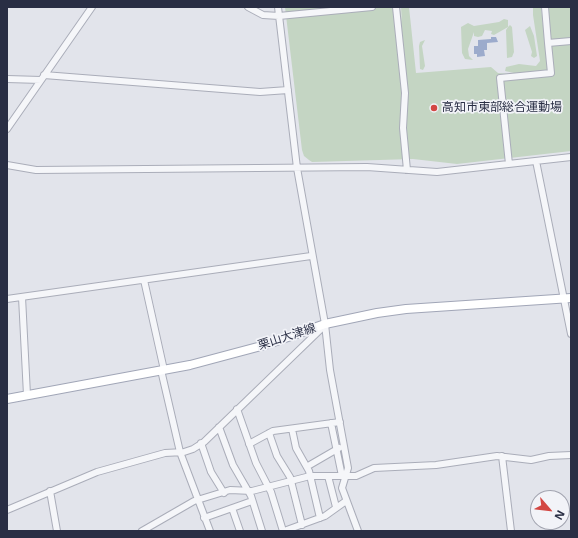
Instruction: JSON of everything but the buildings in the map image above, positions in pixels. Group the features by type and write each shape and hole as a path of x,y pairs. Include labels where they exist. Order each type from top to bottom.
{"main road":[{"name":"栗山大津線","path":"7,399 190,365 265,345 325,324 406,309 568,299"}],"street":[{"path":"7,129 92,7"},
{"path":"248,7 263,15 372,7"},
{"path":"278,7 276,15 288,90 297,168 311,256 325,324 348,468 344,476 342,488 358,531"},
{"path":"396,7 405,94 403,128 407,170"},
{"path":"509,164 500,78 551,73 545,7"},
{"path":"548,43 571,41"},
{"path":"7,78 43,77 260,92 288,90"},
{"path":"7,165 36,170 367,167 437,172 571,157"},
{"path":"536,162 568,299 571,334"},
{"path":"7,299 311,256"},
{"path":"144,280 180,452 210,531"},
{"path":"22,297 27,396"},
{"path":"7,510 97,472 165,453 187,452 201,443 219,427 325,324"},
{"path":"237,410 256,463 269,487 283,531 320,518 346,501"},
{"path":"249,444 269,433 340,422"},
{"path":"331,424 344,476"},
{"path":"219,427 233,465 252,500 262,531"},
{"path":"292,429 296,448 308,466 320,518"},
{"path":"269,433 277,456 291,481 302,525"},
{"path":"201,443 211,472 224,492"},
{"path":"308,466 337,449 344,447"},
{"path":"142,531 194,501 230,490 248,491 310,476 356,476 374,468 436,465 502,456 531,460 549,456 571,455"},
{"path":"502,456 511,531"},
{"path":"328,476 336,507"},
{"path":"50,491 57,531"},
{"path":"204,518 252,500"},
{"path":"232,508 240,531"}],"green space":[{"name":"高知市東部総合運動場","path":"285,7 400,7 402,24 401,7 409,7 416,73 491,67 498,73 510,74 514,73 505,71 506,67 519,64 536,66 540,61 533,7 541,7 547,62 542,7 571,7 571,151 457,164 413,159 312,162 304,156 302,150"},
{"path":"504,19 508,20 508,27 494,35 491,34 492,31 485,30 482,36 478,37 474,36 474,32 468,49 469,56 473,60 465,59 462,53 461,27 468,23 474,26 499,22"},
{"path":"510,25 512,27 514,52 512,57 507,58 506,30"},
{"path":"530,26 534,36 537,56 534,58 531,56 532,52 525,30"},
{"path":"425,40 422,46 425,66 423,70 420,69 419,46 420,42"}],"water":[{"path":"491,37 496,37 498,42 487,43 487,50 484,50 485,56 477,57 477,54 474,54 474,46 478,46 478,40 491,39"}],"place":[{"name":"高知市東部総合運動場","path":"434,108"}]}
